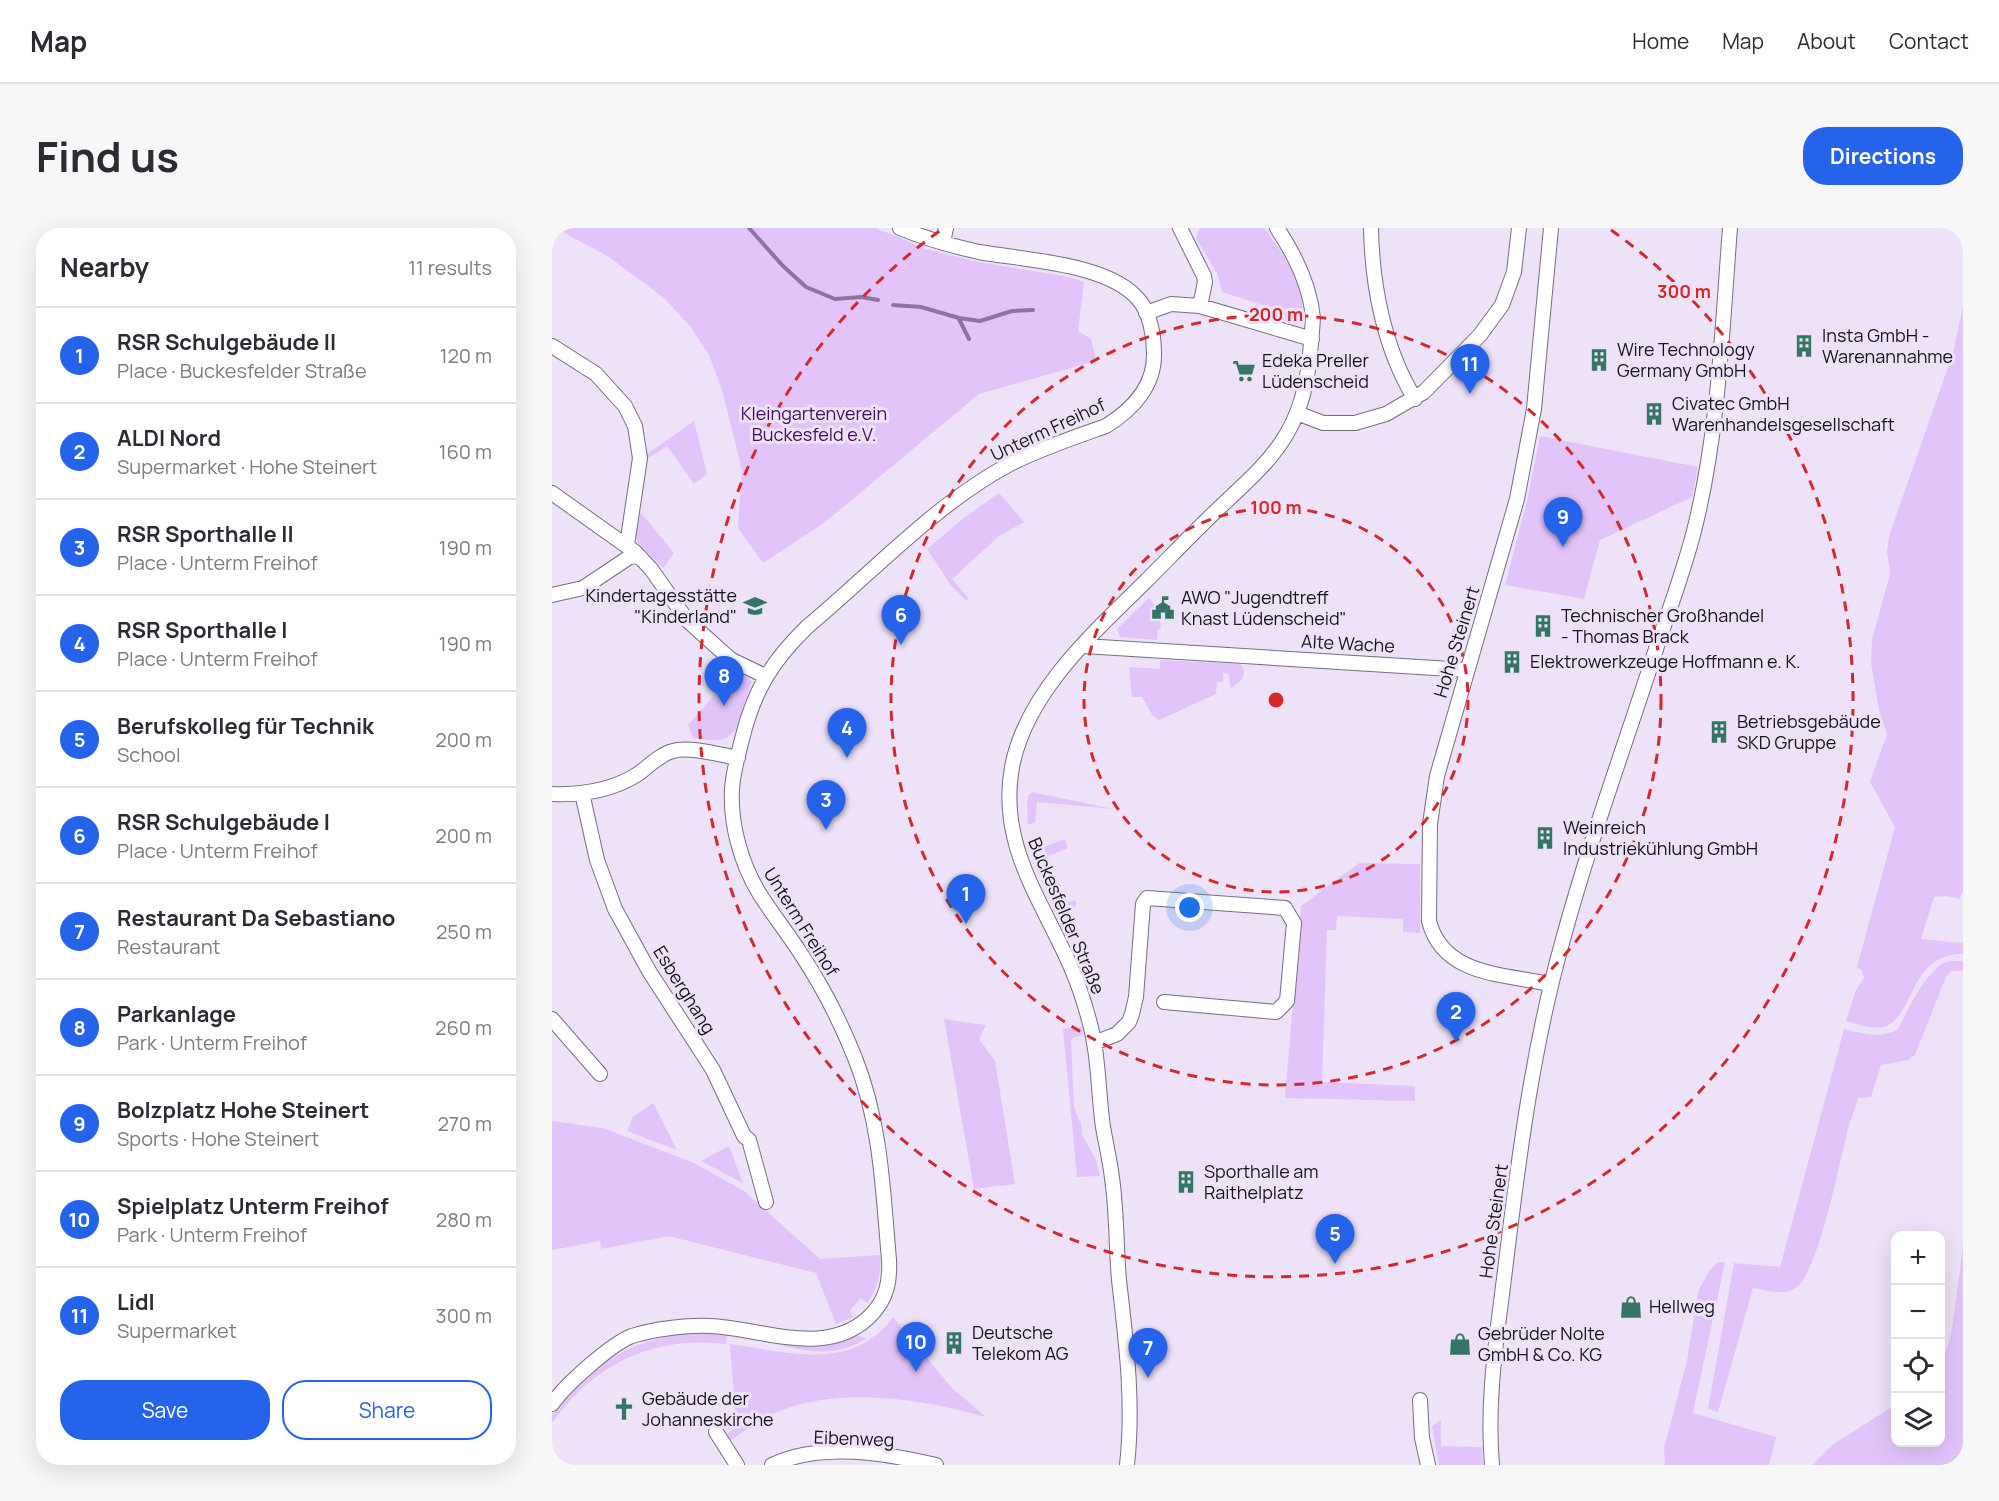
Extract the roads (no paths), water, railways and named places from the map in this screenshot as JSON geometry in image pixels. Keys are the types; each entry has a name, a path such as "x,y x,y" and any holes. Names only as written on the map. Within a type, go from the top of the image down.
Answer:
{"street":[{"path":"900,228 943,243 980,252 1056,264 1107,278 1135,296 1146,313 1171,304 1200,306 1312,339"},
{"path":"943,243 946,228"},
{"path":"1180,228 1204,276 1200,306"},
{"name":"Buckesfelder Straße","path":"1127,1465 1130,1403 1113,1179 1103,1127 1094,1043 1090,1022 1072,968 1020,861 1014,836 1010,801 1013,761 1027,722 1039,700 1084,646 1275,452 1287,434 1308,381 1314,318 1311,301 1297,262 1277,228"},
{"path":"1371,228 1377,302 1398,366 1415,399"},
{"path":"1297,413 1323,423 1354,423 1386,414 1424,392 1480,335 1502,305 1514,272 1519,228"},
{"name":"Hohe Steinert","path":"1550,984 1461,964 1443,949 1433,935 1429,921 1432,805 1442,756 1518,499 1529,444 1540,356 1551,228"},
{"name":"Hohe Steinert","path":"1492,1465 1490,1429 1492,1372 1527,1114 1550,984 1597,825 1694,531 1710,453 1715,414 1730,228"},
{"name":"Unterm Freihof","path":"552,1404 571,1382 599,1358 633,1336 689,1326 711,1326 799,1338 832,1337 860,1324 880,1305 886,1293 890,1273 885,1200 869,1100 855,1058 832,1007 803,957 759,893 747,868 738,844 733,809 732,789 738,758 749,717 765,676 786,648 807,627 949,504 1011,464 1106,426 1132,406 1145,389 1154,360 1152,337 1146,313"},
{"path":"552,346 596,374 625,405 635,426 640,458 632,551 584,588 552,594"},
{"path":"552,493 632,551 651,569 680,612 732,660 765,676"},
{"name":"Alte Wache","path":"1084,646 1467,670"},
{"path":"552,794 582,793 619,784 635,776 666,753 676,750 738,758"},
{"name":"Esberghang","path":"582,793 597,860 615,909 649,971 717,1077 744,1136 749,1140 766,1202"},
{"path":"1094,1043 1117,1035 1129,1022 1132,1014 1136,997 1143,904 1147,898 1285,908 1289,913 1294,923 1287,1001 1280,1011 1164,1002"},
{"path":"552,1019 600,1074"},
{"path":"1420,1400 1422,1438 1428,1465"},
{"path":"716,1432 736,1465"},
{"name":"Eibenweg","path":"772,1465 799,1456 830,1452 894,1457 936,1465"}],"waterway":[{"path":"749,228 783,266 806,287 835,299 861,297 878,300"},
{"path":"893,305 921,307 959,318 980,321 1012,311 1033,310"},
{"path":"959,319 969,339"}],"place":[{"name":"Insta GmbH - Warenannahme","path":"1804,346"},
{"name":"Wire Technology Germany GmbH","path":"1599,360"},
{"name":"Edeka Preller Lüdenscheid","path":"1244,371"},
{"name":"Lidl","path":"1470,394"},
{"name":"Civatec GmbH Warenhandelsgesellschaft","path":"1654,414"},
{"name":"Bolzplatz Hohe Steinert","path":"1563,547"},
{"name":"Kindertagesstätte \"Kinderland\"","path":"755,606"},
{"name":"AWO \"Jugendtreff Knast Lüdenscheid\"","path":"1163,608"},
{"name":"Technischer Großhandel - Thomas Brack","path":"1543,626"},
{"name":"RSR Schulgebäude I","path":"901,645"},
{"name":"Elektrowerkzeuge Hoffmann e. K.","path":"1512,662"},
{"name":"Parkanlage","path":"724,706"},
{"name":"Betriebsgebäude SKD Gruppe","path":"1719,732"},
{"name":"RSR Sporthalle I","path":"847,758"},
{"name":"RSR Sporthalle II","path":"826,830"},
{"name":"Weinreich Industriekühlung GmbH","path":"1545,838"},
{"name":"RSR Schulgebäude II","path":"966,924"},
{"name":"ALDI Nord","path":"1456,1042"},
{"name":"Sporthalle am Raithelplatz","path":"1186,1182"},
{"name":"Berufskolleg für Technik","path":"1335,1264"},
{"name":"Hellweg","path":"1631,1307"},
{"name":"Deutsche Telekom AG","path":"954,1343"},
{"name":"Gebrüder Nolte GmbH & Co. KG","path":"1460,1344"},
{"name":"Spielplatz Unterm Freihof","path":"916,1372"},
{"name":"Restaurant Da Sebastiano","path":"1148,1378"},
{"name":"Gebäude der Johanneskirche","path":"624,1409"}],"park label":[{"name":"Kleingartenverein Buckesfeld e.V.","path":"814,424"}]}
